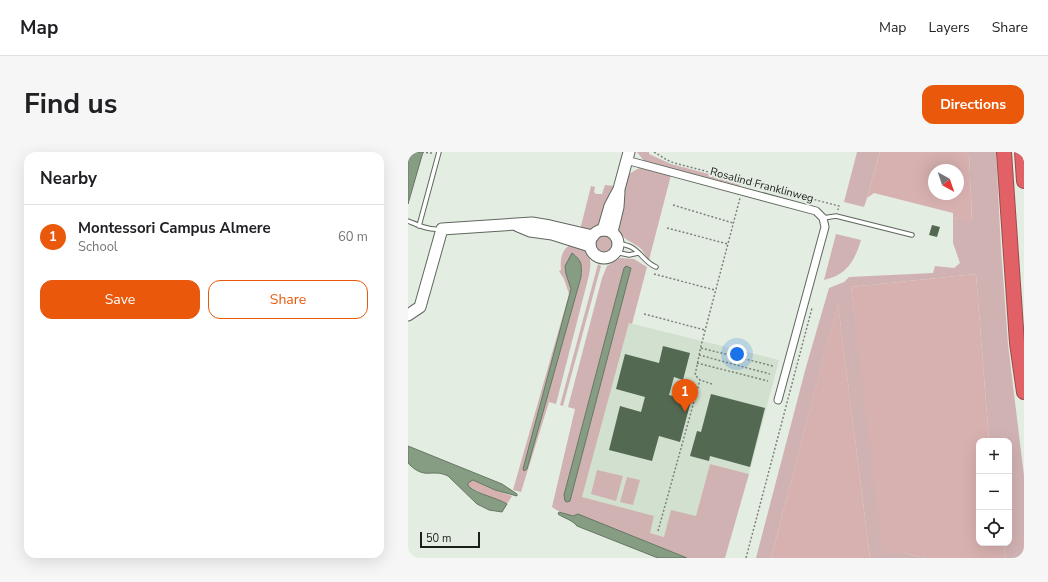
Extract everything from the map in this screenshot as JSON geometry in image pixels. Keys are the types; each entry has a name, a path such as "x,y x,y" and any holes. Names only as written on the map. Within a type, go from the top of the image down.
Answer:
{"highway":[{"path":"1004,152 1017,343 1024,392"},
{"path":"1022,152 1024,182"}],"street":[{"path":"608,231 610,206 619,189 628,156"},
{"name":"Rosalind Franklinweg","path":"628,156 741,191 816,211 823,218"},
{"path":"778,400 825,227 823,218"},
{"path":"408,315 420,307 442,229 514,224 530,231 592,241"},
{"path":"599,231 608,231 616,237 617,248 609,257 602,258 596,255 592,241 599,231"}],"lane":[{"path":"419,226 438,152"},
{"path":"823,218 836,216 912,235"},
{"path":"408,221 434,230 442,229"},
{"path":"617,248 631,247 651,265 656,267"},
{"path":"617,248 629,255 638,253"}],"path":[{"path":"414,152 426,153"},
{"name":"Rosalind Franklinweg","path":"654,152 674,163 757,184"},
{"path":"712,384 700,380 695,375 715,290 744,181"},
{"path":"673,205 733,223"},
{"path":"667,228 728,244"},
{"path":"654,274 715,290"},
{"path":"644,314 705,330"},
{"path":"701,348 773,366"},
{"path":"699,355 770,374"},
{"path":"698,363 768,381"},
{"path":"658,531 700,380"}],"shaded area":[{"path":"408,152 423,152 408,204"},
{"path":"637,152 649,152 649,154 671,164 741,183 740,186 644,161"},
{"path":"857,152 880,152 864,207 844,202"},
{"path":"880,152 969,152 972,222 953,218 953,213 874,193 867,198"},
{"path":"969,152 996,152 1008,344 1024,476 1024,558 1006,558 1004,546 1012,546 1012,438 989,438 976,274 851,287 886,553 904,553 926,558 870,558 838,304 771,558 756,558 806,367 829,288 844,282 849,277 933,273 935,266 954,268 960,263 953,243 953,218 972,221"},
{"path":"641,167 671,175 649,260 638,246 622,236 618,228 627,175"},
{"path":"605,185 615,186 599,225 592,229 580,230 591,186 595,187 594,192 596,194 602,194"},
{"path":"836,234 861,240 856,254 849,266 832,278 824,280"},
{"path":"604,235 610,238 613,244 610,250 604,253 598,250 595,244 598,238"},
{"path":"570,245 586,249 590,260 590,271 556,404 549,402 521,492 513,490 569,294 564,279 559,271 561,270 563,253","holes":["567,265 582,266 581,277 527,469 523,470 571,289 566,274"]},
{"path":"572,253 581,263 581,277 527,469 524,471 523,469 571,289 565,266"},
{"path":"620,258 634,259 647,267 632,324 629,323 582,497 654,516 650,533 664,537 671,510 696,516 710,464 749,474 725,558 687,558 578,515 565,514 552,507 575,409 568,407 602,278 607,266","holes":["626,266 631,268 571,497 564,498 624,268"]},
{"path":"598,264 601,266 563,406 560,405"},
{"path":"626,266 631,268 570,501 567,502 565,501 564,495 624,268"},
{"path":"976,274 989,438 976,438 976,546 1004,546 1006,558 926,558 904,553 886,553 882,547 851,287"},
{"path":"838,303 870,558 771,558"},
{"path":"629,323 779,360 749,474 710,464 696,517 664,537 649,533 654,517 582,497"},
{"path":"408,446 502,484 517,494 517,496 495,490 473,480 468,483 468,486 477,492 507,504 502,512 489,510 477,504 448,476 437,473 419,472 408,463"},
{"path":"597,470 623,476 616,501 591,494"},
{"path":"627,477 640,480 633,505 620,502"},
{"path":"473,480 512,496 507,504 491,498 468,486 468,483"},
{"path":"559,512 573,516 578,514 687,558 658,558 577,526 558,514"}],"building":[{"path":"932,225 940,227 937,237 929,235"},
{"path":"663,346 690,353 683,380 674,377 669,395 691,401 680,442 659,436 652,461 609,450 620,406 641,412 645,397 616,389 625,354 659,363"},
{"path":"711,394 765,408 750,467 710,456 709,461 690,456 697,431 701,432"}],"place":[{"name":"Montessori Campus Almere","path":"685,412"}]}
